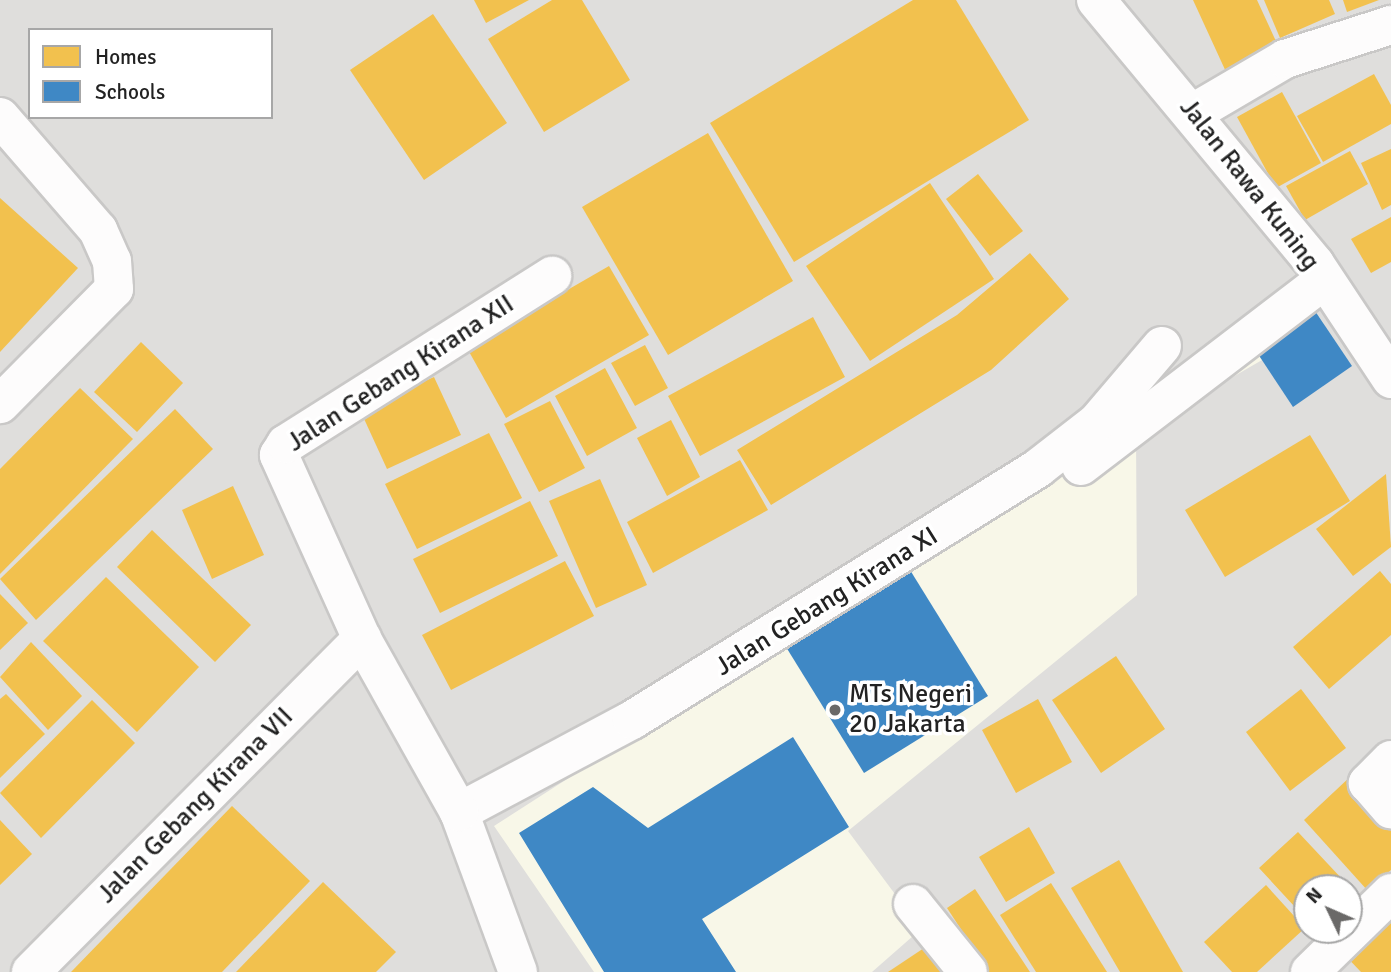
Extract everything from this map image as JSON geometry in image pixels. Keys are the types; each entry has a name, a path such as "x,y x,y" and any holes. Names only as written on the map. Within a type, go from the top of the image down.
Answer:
{"street":[{"name":"Jalan Rawa Kuning","path":"1096,0 1193,113 1324,280 1391,379"},
{"path":"1193,113 1285,59 1391,25"},
{"path":"0,117 98,230 112,261 114,289 0,404"},
{"name":"Jalan Gebang Kirana XII","path":"362,639 279,455 286,444 552,276"},
{"path":"1078,469 1324,280"},
{"name":"Jalan Gebang Kirana XI","path":"459,812 632,720 1038,468 1097,422 1162,346"},
{"path":"362,639 459,812 518,972"},
{"name":"Jalan Gebang Kirana VII","path":"31,972 362,639"},
{"path":"1391,760 1368,783 1391,809"},
{"path":"1310,972 1391,893"},
{"path":"913,904 968,972"}],"shaded area":[{"path":"0,0 1391,0 1391,972 0,972"},
{"name":"MTs Negeri 20 Jakarta","path":"1309,302 1324,324 1136,433 1137,595 848,831 921,929 872,972 594,972 494,826"}],"building: Homes":[{"path":"474,0 529,0 486,23"},
{"path":"552,0 582,0 630,80 544,132 488,39"},
{"path":"913,0 956,0 1029,120 794,262 710,123"},
{"path":"1193,0 1257,0 1280,50 1227,74"},
{"path":"1264,0 1329,0 1335,14 1280,38"},
{"path":"1343,0 1379,0 1347,12"},
{"path":"433,14 507,123 424,180 350,70"},
{"path":"1374,74 1391,105 1391,124 1323,162 1297,116"},
{"path":"1282,92 1321,163 1276,188 1237,117"},
{"path":"708,133 793,281 668,355 582,207"},
{"path":"1391,149 1391,205 1382,210 1361,163"},
{"path":"1350,151 1368,184 1305,220 1286,186"},
{"path":"978,174 1023,231 990,256 946,199"},
{"path":"930,183 994,279 870,361 806,266"},
{"path":"0,198 78,268 0,352"},
{"path":"1391,217 1391,262 1371,273 1351,239"},
{"path":"1030,253 1069,299 991,370 771,505 737,450 957,315"},
{"path":"609,266 649,335 506,418 467,348"},
{"path":"813,317 845,377 700,456 668,396"},
{"path":"141,342 183,383 137,432 94,392"},
{"path":"645,345 668,388 635,406 611,363"},
{"path":"605,368 637,428 587,456 555,396"},
{"path":"434,377 461,435 387,469 360,410"},
{"path":"80,388 133,439 0,574 0,469"},
{"path":"550,401 585,468 539,492 504,424"},
{"path":"175,409 213,449 36,620 0,579"},
{"path":"671,420 700,477 667,496 637,438"},
{"path":"489,433 522,498 417,549 385,484"},
{"path":"1310,435 1350,501 1225,577 1185,510"},
{"path":"740,460 768,510 653,573 627,522"},
{"path":"1386,474 1391,547 1353,576 1316,529"},
{"path":"600,479 647,585 596,608 549,501"},
{"path":"233,486 264,555 212,579 182,510"},
{"path":"530,501 558,556 440,613 413,559"},
{"path":"152,530 251,625 215,662 117,567"},
{"path":"565,561 594,616 451,690 422,635"},
{"path":"1380,571 1391,584 1391,635 1329,689 1293,647"},
{"path":"106,577 199,667 137,732 43,641"},
{"path":"0,594 28,623 0,650"},
{"path":"31,642 82,696 48,730 0,677"},
{"path":"1116,656 1165,729 1101,773 1052,700"},
{"path":"1301,689 1346,748 1290,791 1246,732"},
{"path":"6,694 45,734 0,778 0,699"},
{"path":"1038,699 1072,762 1016,793 982,730"},
{"path":"92,700 135,743 41,838 0,793"},
{"path":"1351,776 1391,820 1391,870 1368,891 1363,885 1363,874 1353,874 1304,820"},
{"path":"232,806 310,881 222,972 71,972"},
{"path":"0,820 32,854 0,885"},
{"path":"1029,827 1055,873 1006,902 979,857"},
{"path":"1298,832 1337,874 1293,874 1293,905 1259,868"},
{"path":"1119,860 1183,972 1120,972 1071,888"},
{"path":"323,882 396,952 376,972 236,972"},
{"path":"1051,883 1107,972 1036,972 1000,915"},
{"path":"1266,885 1293,915 1293,939 1257,972 1232,972 1204,942"},
{"path":"975,889 1030,972 989,972 947,908"},
{"path":"1391,911 1391,972 1361,972 1339,949 1346,944 1363,944 1363,931"},
{"path":"927,946 945,972 888,972"}],"building: Schools":[{"path":"1309,302 1352,366 1293,407 1250,342"},
{"path":"910,570 988,696 864,773 786,647"},
{"path":"793,737 849,827 702,919 736,972 604,972 519,833 593,787 648,828"}],"place":[{"name":"MTs Negeri 20 Jakarta","path":"835,710"}]}
